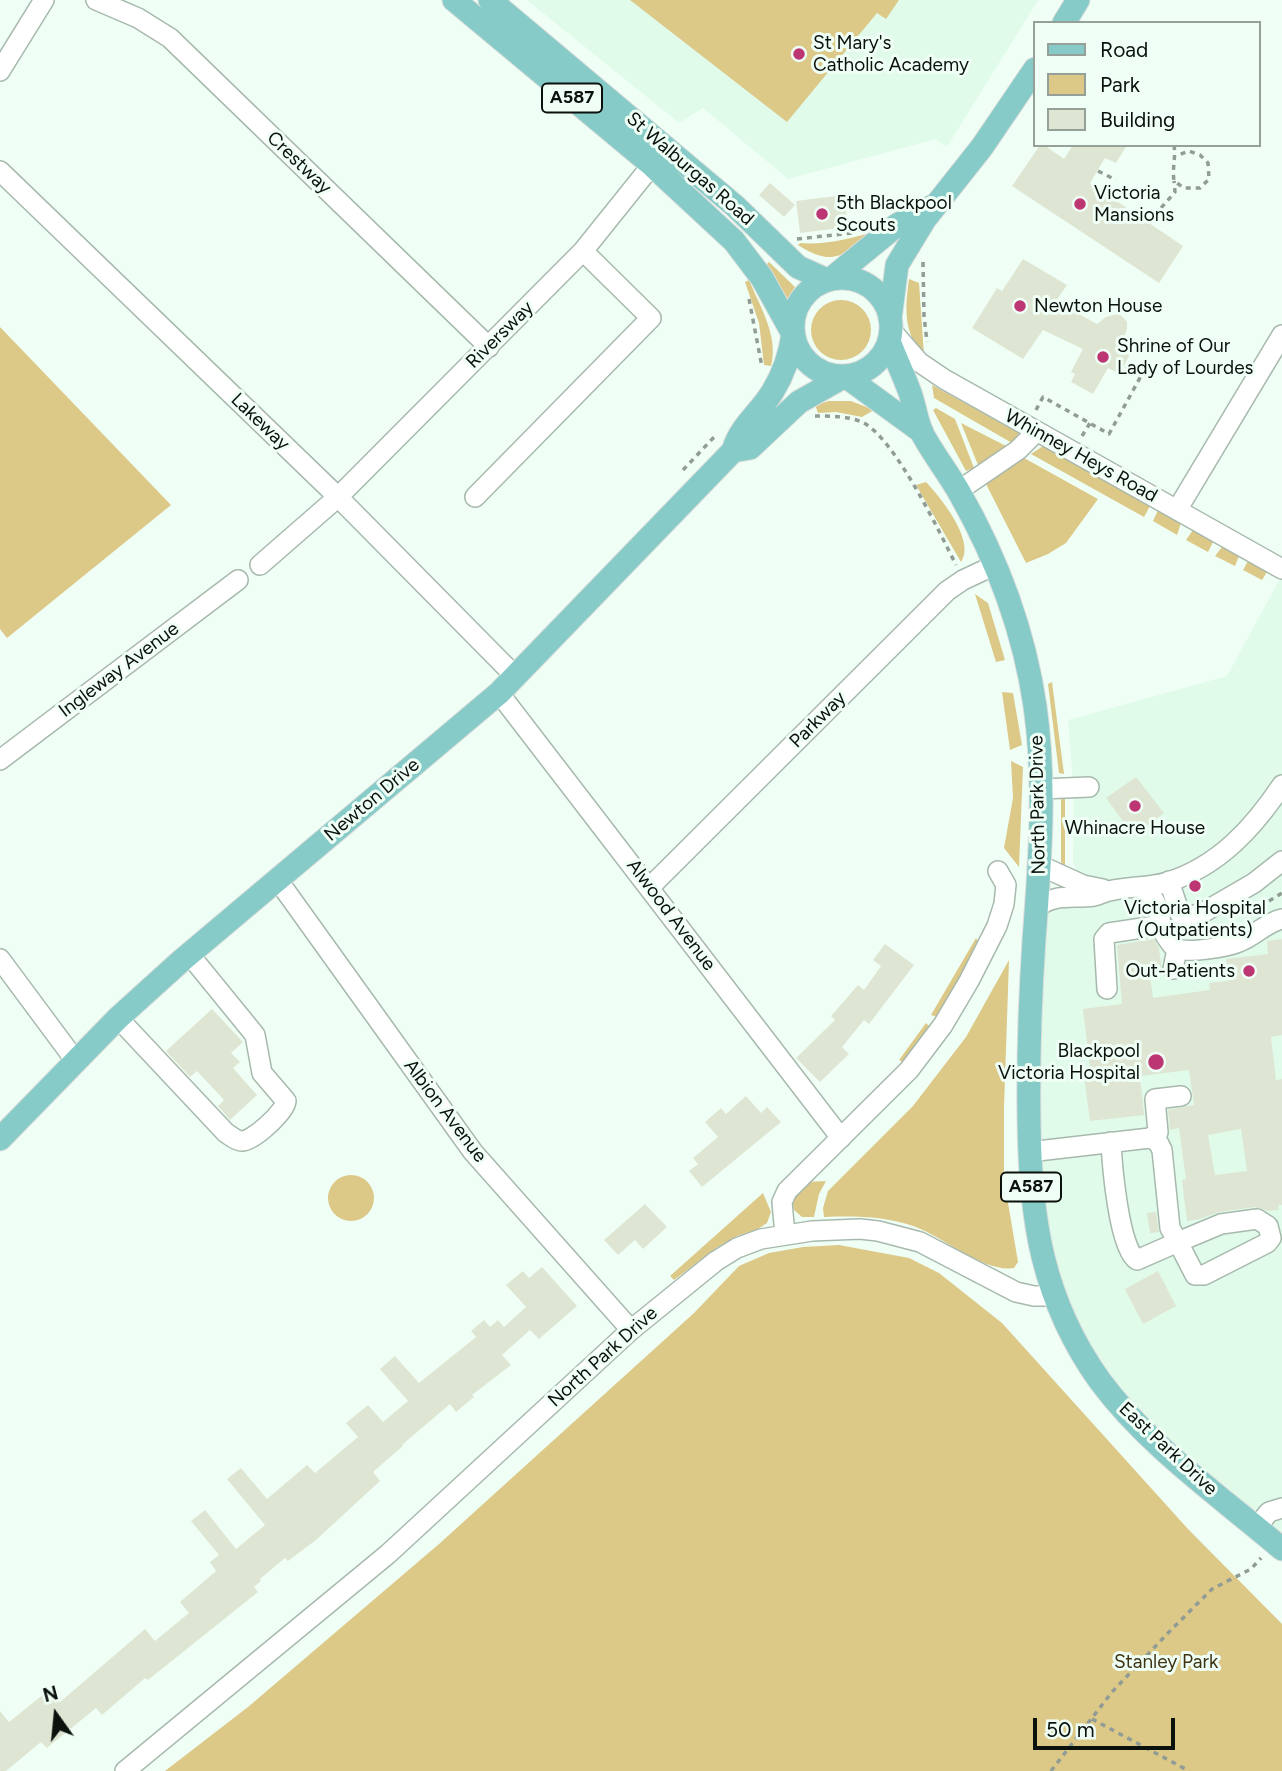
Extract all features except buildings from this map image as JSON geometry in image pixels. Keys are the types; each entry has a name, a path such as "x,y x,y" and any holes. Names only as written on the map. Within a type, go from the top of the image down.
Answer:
{"main road":[{"name":"St Walburgas Road","path":"454,0 652,165 734,241 754,266 793,334"},
{"name":"St Walburgas Road","path":"490,0 735,206 798,267 829,279"},
{"path":"1066,21 1078,0"},
{"path":"936,204 897,225 829,279 816,285 800,301 793,322 793,334 800,353 808,363 828,374 845,376 860,372 875,362 890,330 897,265 936,204 982,147 1034,70"},
{"path":"829,279 853,279 869,286 883,300 890,330"},
{"name":"North Park Drive","path":"890,330 922,432 958,491 995,565 1017,626 1035,704 1041,789 1037,908"},
{"name":"Newton Drive","path":"0,1139 118,1017 507,685 733,451 737,436 778,381 789,359 793,334"},
{"name":"Newton Drive","path":"733,451 750,448 799,402 845,376"},
{"name":"North Park Drive","path":"845,376 922,432"},
{"name":"East Park Drive","path":"1037,908 1028,1047 1029,1152 1034,1219 1054,1296 1084,1357 1124,1410 1152,1438 1256,1528 1275,1550"}],"street":[{"path":"0,71 44,0"},
{"name":"Crestway","path":"96,0 138,18 170,38 489,347"},
{"name":"Riversway","path":"338,497 583,251 652,165"},
{"name":"Lakeway","path":"0,171 338,497 507,685"},
{"path":"475,497 651,318 583,251"},
{"name":"Whinney Heys Road","path":"890,330 919,362 1031,429 1282,569"},
{"path":"1177,510 1282,335"},
{"path":"958,491 1017,450 1031,429"},
{"path":"260,565 338,497"},
{"name":"Parkway","path":"650,887 947,591 995,565"},
{"name":"Ingleway Avenue","path":"0,760 238,580"},
{"name":"Alwood Avenue","path":"507,685 650,887 841,1138"},
{"path":"1037,908 1051,899 1094,896 1169,881 1211,860 1238,841 1255,824 1282,785"},
{"path":"1041,789 1089,787"},
{"path":"1169,881 1180,914 1196,916 1254,883 1282,861"},
{"path":"1039,865 1083,885 1111,891"},
{"path":"998,871 1006,885 1004,904 997,926 943,1024 909,1070 787,1191 782,1202 785,1235 840,1229 878,1231 920,1242 1016,1292 1054,1296"},
{"name":"Albion Avenue","path":"277,879 473,1152 631,1330"},
{"path":"1142,888 1153,896 1158,904 1162,925 1172,946 1177,949 1192,950 1238,943 1264,926 1282,919"},
{"path":"1107,989 1104,939 1109,933 1162,925"},
{"path":"1172,969 1177,949"},
{"path":"118,1017 226,1133 234,1138 242,1141 251,1139 279,1115 285,1108 286,1101 262,1073 255,1035 189,954"},
{"path":"0,959 75,1060"},
{"path":"1029,1152 1150,1138 1158,1132 1154,1099 1181,1096"},
{"path":"1111,1142 1119,1216 1133,1259 1142,1259 1178,1242 1221,1224 1257,1219 1268,1226 1276,1237 1198,1276 1191,1271 1178,1242 1170,1228 1162,1150 1158,1142 1150,1138"},
{"name":"North Park Drive","path":"125,1771 388,1554 631,1330 716,1261 737,1248 761,1239 785,1235"},
{"path":"1256,1528 1269,1512 1282,1508"}],"path":[{"path":"1148,223 1175,192 1172,166 1176,156 1174,147"},
{"path":"1174,181 1184,188 1200,188 1209,179 1208,163 1200,155 1189,151 1176,156"},
{"path":"1098,171 1116,180"},
{"path":"787,231 798,240 855,233"},
{"path":"924,256 923,294 928,349"},
{"path":"748,298 758,337 762,375"},
{"path":"1031,429 1043,397 1109,434 1141,376 1124,365"},
{"path":"804,419 816,416 844,418 863,423 880,436 932,516 963,580"},
{"path":"694,493 678,475 724,425"},
{"path":"1051,1771 1112,1692 1212,1589 1251,1569 1275,1550"},
{"path":"1091,1719 1189,1771"}],"shaded area":[{"name":"St Mary's Catholic Academy","path":"527,0 1038,0 947,147 936,139 788,179 703,108 679,123"},
{"name":"Blackpool Victoria Hospital","path":"1282,575 1282,1533 1275,1543 1102,1383 1034,1219 1044,902 1083,885 1073,863 1074,795 1068,720 1227,676"}],"green space":[{"path":"630,0 899,0 886,19 877,13 787,122"},
{"path":"873,232 838,256 821,256 798,245 837,241"},
{"path":"769,262 795,287 786,302 765,266"},
{"path":"909,279 919,283 924,355 912,338 907,320"},
{"path":"749,280 770,333 773,355 771,366 764,365 759,323 745,282"},
{"path":"841,300 862,309 871,330 862,351 841,360 820,351 811,330 820,309"},
{"path":"0,327 171,505 7,638 0,629"},
{"path":"932,385 1019,433 1012,443 934,398"},
{"path":"829,401 851,401 874,410 862,417 836,412 818,413 815,405"},
{"path":"936,408 955,419 974,468 966,471 933,410"},
{"path":"961,423 1008,447 978,465"},
{"path":"1043,446 1150,506 1144,517 1031,454"},
{"path":"1024,458 1098,499 1066,543 1026,563 986,484"},
{"path":"926,482 955,520 964,543 961,562 916,485"},
{"path":"1158,510 1181,523 1177,535 1153,521"},
{"path":"1193,530 1213,542 1208,552 1186,540"},
{"path":"1222,547 1239,556 1235,566 1215,556"},
{"path":"1248,561 1267,572 1262,580 1243,570"},
{"path":"975,594 988,603 1005,660 996,662"},
{"path":"1052,682 1064,774 1059,773 1048,684"},
{"path":"1002,692 1013,693 1022,745 1010,750"},
{"path":"1011,761 1023,767 1019,867 1004,848 1013,798"},
{"path":"1065,798 1065,868 1061,862 1061,799"},
{"path":"976,938 979,943 937,1017 931,1015"},
{"path":"1009,960 1004,1179 1018,1262 1014,1268 1003,1268 978,1260 927,1232 904,1223 870,1218 824,1217 823,1208 828,1191 913,1106 966,1037"},
{"path":"926,1023 930,1027 903,1062 899,1060"},
{"path":"351,1175 367,1182 374,1198 367,1214 351,1221 335,1214 328,1198 335,1182"},
{"path":"826,1181 819,1194 814,1217 802,1217 794,1210 792,1199 806,1182"},
{"path":"763,1193 771,1212 767,1223 716,1248 674,1280 670,1276"},
{"name":"Stanley Park","path":"839,1245 909,1258 939,1273 1002,1323 1188,1529 1282,1624 1282,1771 165,1771 248,1707 439,1544 694,1313 739,1266 769,1253 803,1247"}],"place":[{"name":"St Mary's Catholic Academy","path":"799,54"},
{"name":"Victoria Mansions","path":"1080,204"},
{"name":"5th Blackpool Scouts","path":"822,214"},
{"name":"Newton House","path":"1020,306"},
{"name":"Shrine of Our Lady of Lourdes","path":"1103,357"},
{"name":"Whinacre House","path":"1135,806"},
{"name":"Victoria Hospital (Outpatients)","path":"1195,886"},
{"name":"Out-Patients","path":"1249,971"},
{"name":"Blackpool Victoria Hospital","path":"1156,1062"}]}
